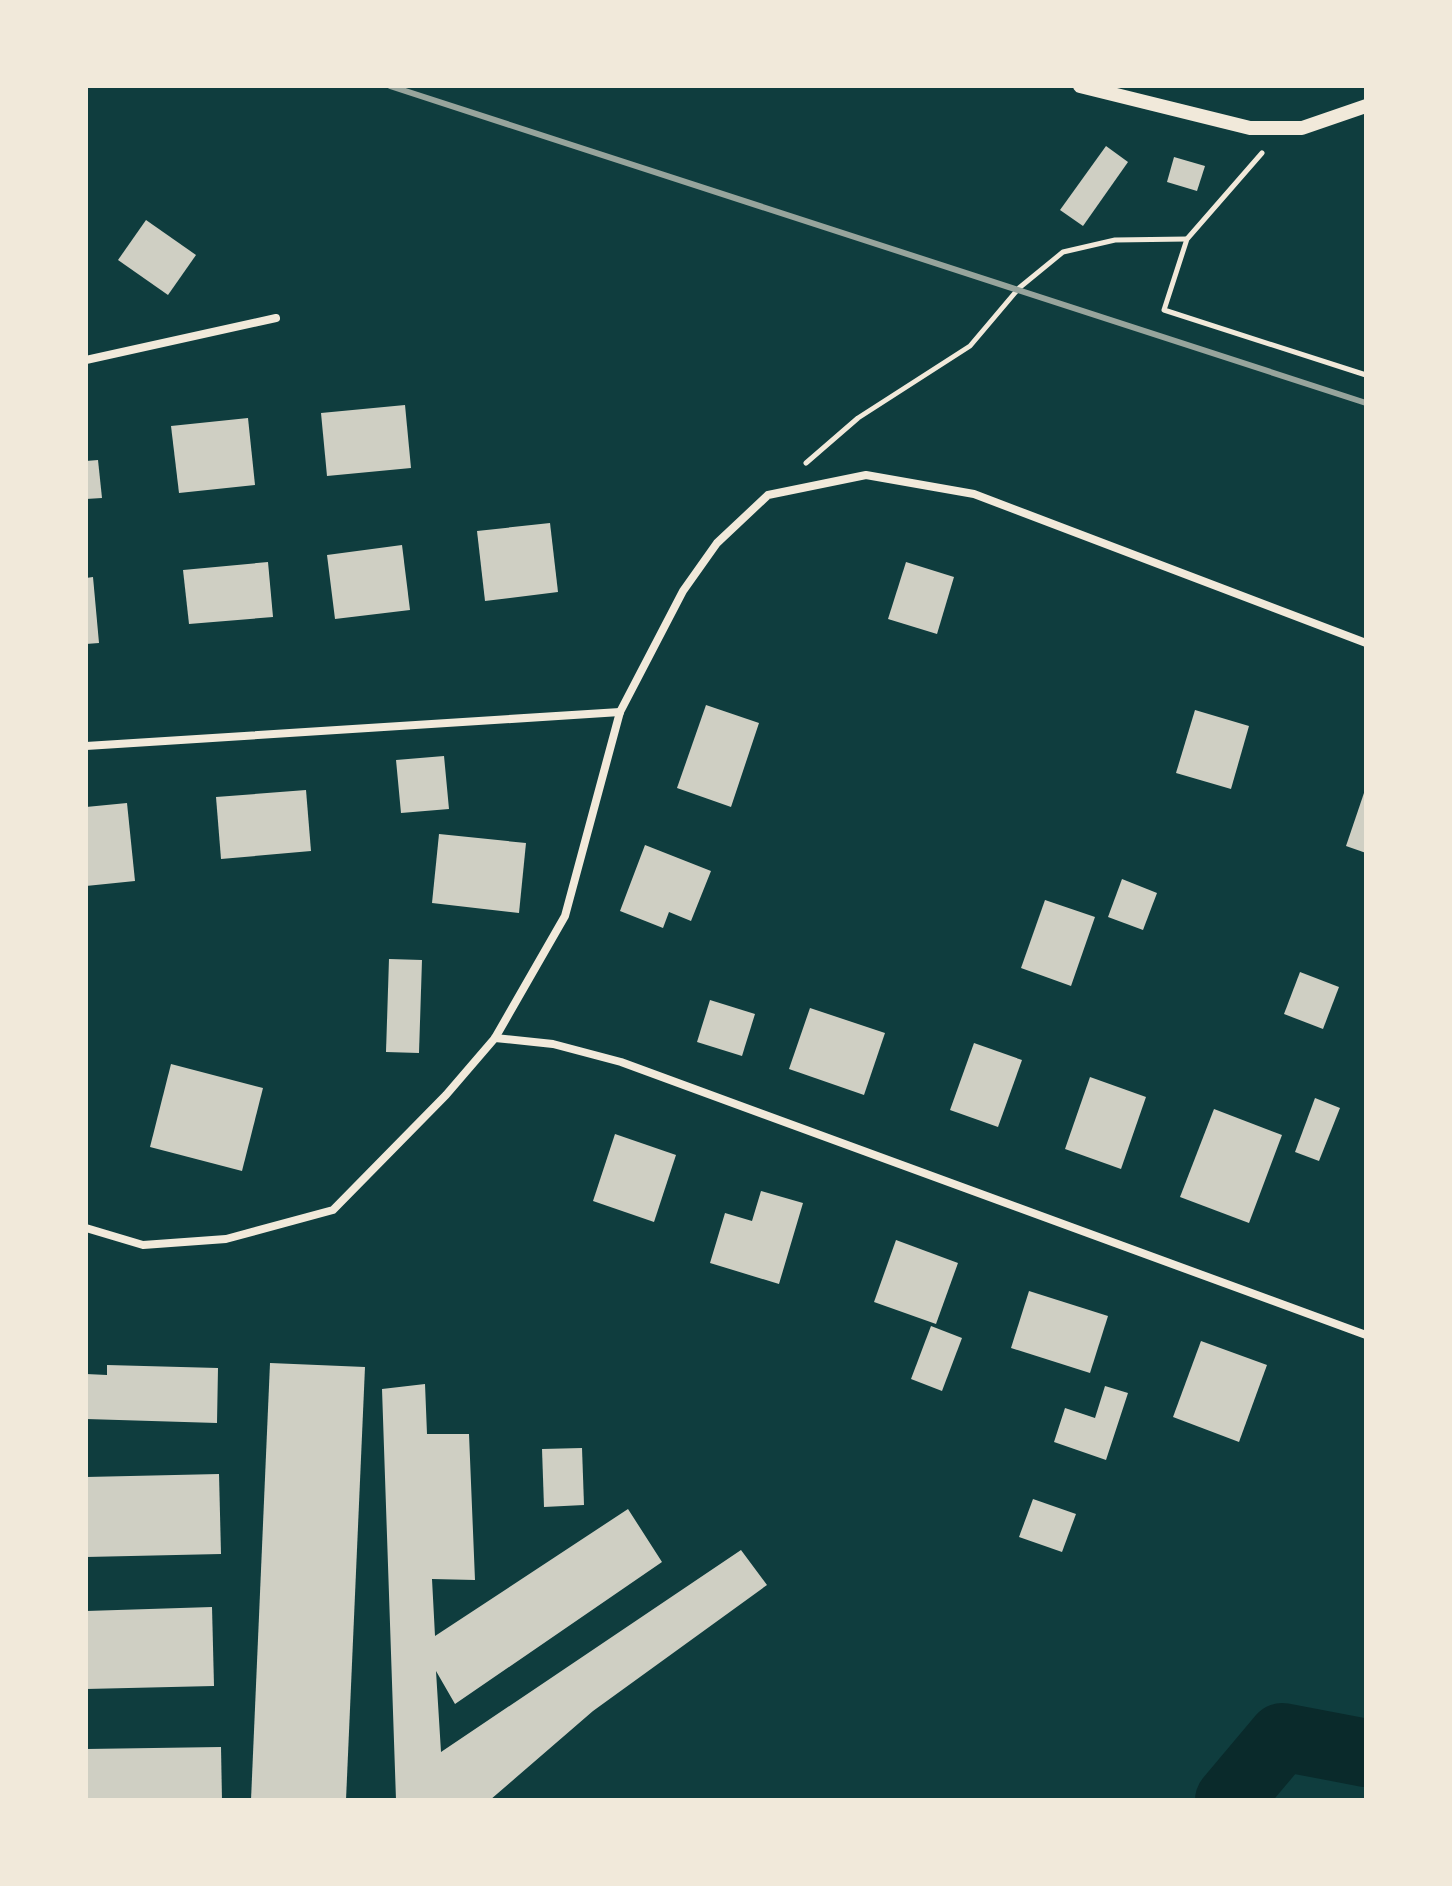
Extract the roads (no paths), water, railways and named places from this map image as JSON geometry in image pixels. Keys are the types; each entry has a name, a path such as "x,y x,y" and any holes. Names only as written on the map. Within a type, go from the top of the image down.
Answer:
{"street":[{"path":"1080,86 1250,128 1302,128 1366,106"},
{"path":"86,360 276,318"},
{"path":"86,1228 143,1245 226,1239 333,1210 446,1095 495,1038 565,916 620,712 683,591 717,543 768,495 866,475 974,494 1366,643"},
{"path":"86,746 620,712"},
{"path":"495,1038 553,1044 621,1062 1366,1335"}],"waterway":[{"path":"1229,1800 1282,1737 1366,1753"}],"railway":[{"path":"390,86 1366,403"}]}
